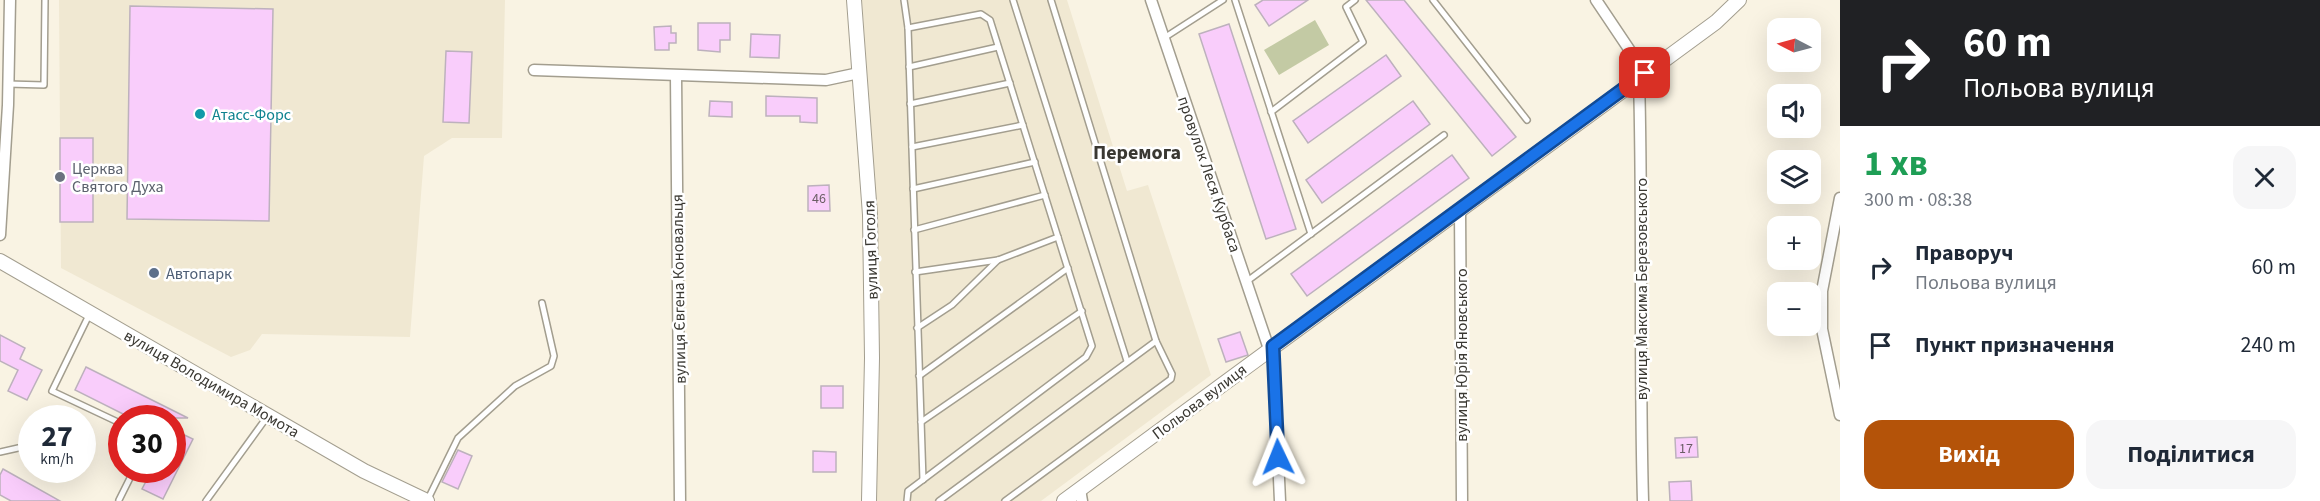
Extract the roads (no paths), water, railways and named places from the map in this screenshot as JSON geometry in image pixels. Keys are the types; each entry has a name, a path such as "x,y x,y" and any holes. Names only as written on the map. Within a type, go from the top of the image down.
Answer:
{"street":[{"path":"0,235 8,84 9,0"},
{"name":"вулиця Гоголя","path":"854,0 870,215 872,358 869,501"},
{"name":"провулок Леся Курбаса","path":"1151,0 1246,282 1271,347 1280,501"},
{"path":"1596,0 1642,75"},
{"name":"Польова вулиця","path":"1064,501 1081,495 1271,347 1716,21 1739,0"},
{"path":"534,70 826,80 859,73"},
{"name":"вулиця Максима Березовського","path":"1642,75 1639,361 1643,501"},
{"name":"вулиця Євгена Коновальця","path":"676,76 680,501"},
{"path":"1840,198 1822,291 1822,329 1840,415"},
{"name":"вулиця Юрія Яновського","path":"1460,209 1462,501"},
{"name":"вулиця Володимира Момота","path":"0,261 364,471 427,501"}],"lane":[{"path":"8,84 44,85 45,0"},
{"path":"904,0 908,28 923,480"},
{"path":"1013,0 1127,361"},
{"path":"1005,501 1171,379 1172,374 1156,341 1051,0"},
{"path":"1164,38 1223,0"},
{"path":"1235,0 1311,234"},
{"path":"1271,112 1363,42 1346,7 1355,0"},
{"path":"1433,0 1527,120"},
{"path":"907,501 908,491 1090,353 1092,346 990,20 981,14 908,28"},
{"path":"909,67 998,46"},
{"path":"910,104 1010,83"},
{"path":"912,147 1023,125"},
{"path":"1246,282 1444,135"},
{"path":"913,189 1035,162"},
{"path":"914,230 1045,195"},
{"path":"915,272 998,260 1058,237"},
{"path":"917,328 952,305 998,260"},
{"path":"919,376 1068,268"},
{"path":"427,501 458,438 515,386 551,366 554,356 542,303"},
{"path":"921,422 1082,311"},
{"path":"90,313 52,391 108,417"},
{"path":"939,501 1156,341"},
{"path":"206,501 268,415"},
{"path":"0,452 18,448"},
{"path":"119,500 128,483"}],"place":[{"name":"Атасс-Форс","path":"200,114"},
{"name":"Церква Святого Духа","path":"60,177"},
{"name":"Автопарк","path":"154,273"}],"district":[{"name":"Перемога","path":"1137,152"}]}
